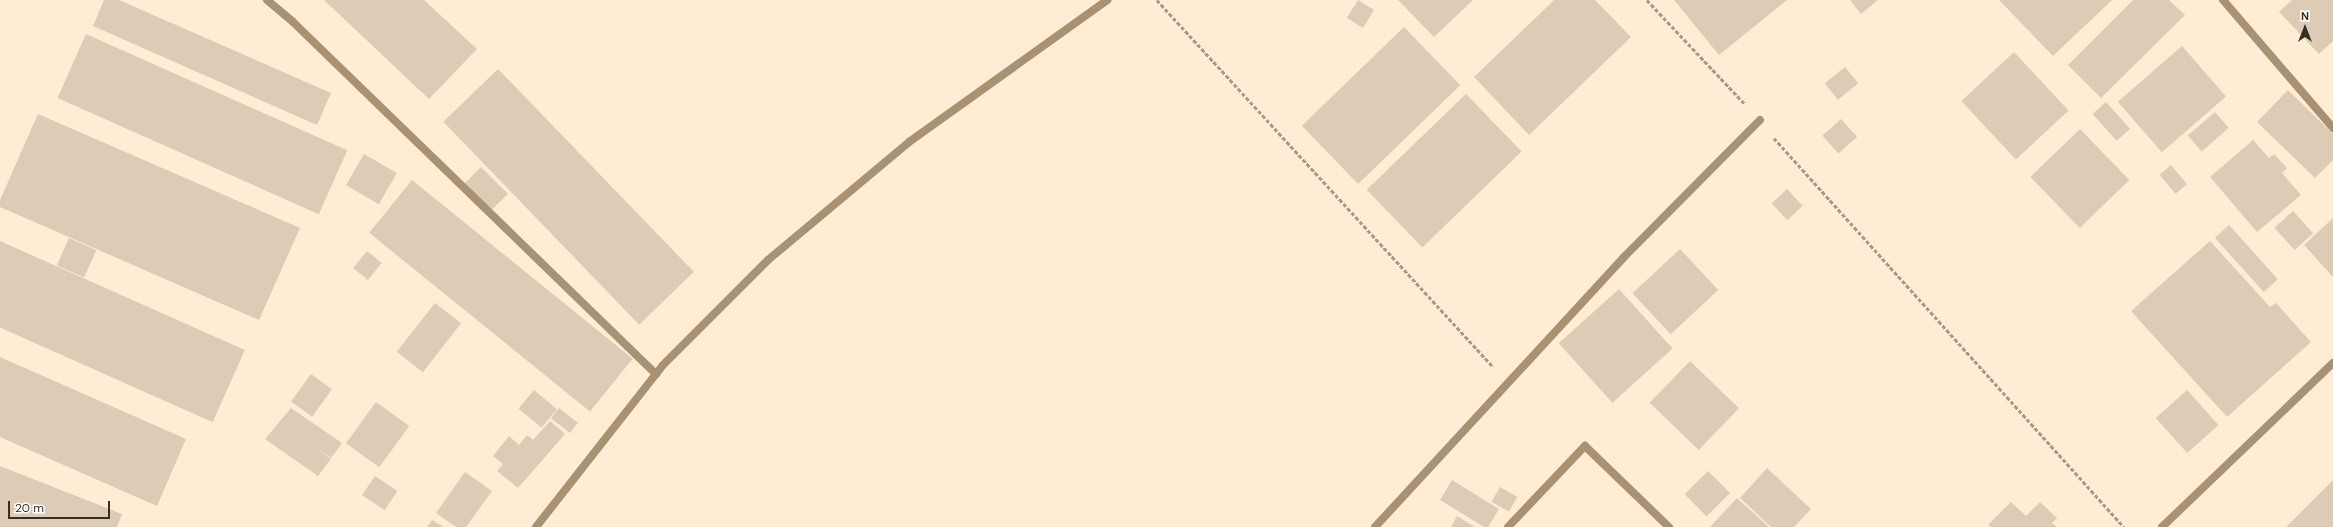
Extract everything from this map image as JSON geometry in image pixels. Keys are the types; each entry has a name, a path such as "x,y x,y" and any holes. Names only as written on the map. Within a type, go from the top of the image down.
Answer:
{"street":[{"path":"267,0 293,22 656,374"},
{"path":"536,527 656,374 768,260 908,142 1107,0"},
{"path":"2223,0 2333,128"},
{"path":"1375,527 1624,258 1760,120"},
{"path":"2162,527 2333,363"},
{"path":"1508,527 1585,446 1669,527"}],"path":[{"path":"1158,0 1509,384"},
{"path":"1647,0 1760,120 1788,157 2124,527"}],"building":[{"path":"104,0 119,0 331,93 317,125 93,26"},
{"path":"324,0 424,0 477,49 429,99"},
{"path":"1358,0 1374,10 1363,28 1347,18"},
{"path":"1398,0 1473,0 1434,37"},
{"path":"1554,0 1595,0 1631,37 1529,135 1474,77"},
{"path":"1674,0 1787,0 1719,55"},
{"path":"1850,0 1878,0 1861,14"},
{"path":"1999,0 2112,0 2053,56"},
{"path":"2133,0 2169,0 2185,15 2101,98 2068,65"},
{"path":"2292,0 2333,0 2333,41 2319,54 2279,12"},
{"path":"1404,27 1460,85 1358,184 1302,126"},
{"path":"86,34 347,150 319,214 58,98"},
{"path":"2182,46 2226,97 2162,152 2118,102"},
{"path":"2014,52 2069,111 2016,160 1961,101"},
{"path":"1845,67 1858,83 1838,100 1825,83"},
{"path":"498,69 694,272 639,325 443,122"},
{"path":"2288,90 2333,134 2333,160 2315,178 2257,122"},
{"path":"1466,94 1522,152 1422,247 1367,190"},
{"path":"2106,102 2130,129 2117,141 2093,114"},
{"path":"2215,112 2229,128 2202,151 2188,136"},
{"path":"38,114 300,228 259,320 0,207 0,200"},
{"path":"1841,119 1857,137 1838,154 1822,136"},
{"path":"2080,129 2129,180 2080,228 2030,177"},
{"path":"2253,140 2269,158 2274,154 2287,168 2282,173 2301,195 2257,232 2210,177"},
{"path":"364,154 397,173 379,204 346,185"},
{"path":"2171,165 2187,184 2176,194 2160,175"},
{"path":"481,167 508,194 490,212 463,185"},
{"path":"412,180 633,359 590,412 369,233"},
{"path":"1787,189 1803,206 1787,220 1772,203"},
{"path":"2293,211 2313,233 2294,250 2274,228"},
{"path":"2333,218 2333,277 2304,245"},
{"path":"2229,225 2278,279 2264,292 2215,238"},
{"path":"69,238 96,250 84,278 57,265"},
{"path":"0,241 245,350 213,422 0,327"},
{"path":"2210,241 2270,307 2276,303 2311,342 2227,417 2131,311"},
{"path":"1680,249 1718,290 1671,334 1632,293"},
{"path":"367,251 382,263 368,280 353,268"},
{"path":"1619,289 1673,348 1612,403 1559,343"},
{"path":"435,303 461,323 423,372 397,352"},
{"path":"0,357 186,439 157,506 0,437"},
{"path":"1690,361 1739,408 1699,450 1650,403"},
{"path":"311,374 332,389 312,417 291,402"},
{"path":"534,390 557,409 542,428 519,408"},
{"path":"2187,390 2218,425 2187,453 2156,418"},
{"path":"376,402 409,426 379,467 346,443"},
{"path":"291,408 342,443 331,458 312,445 331,459 318,476 265,439"},
{"path":"559,408 578,423 570,433 551,418"},
{"path":"550,421 565,434 518,488 497,471 503,464 493,456 509,436 519,445 527,435 533,440"},
{"path":"0,466 122,514 117,527 0,527"},
{"path":"1767,468 1811,509 1794,527 1771,527 1740,498"},
{"path":"1708,471 1730,493 1707,516 1685,494"},
{"path":"465,472 492,491 466,527 456,527 436,513"},
{"path":"375,476 397,491 385,510 362,495"},
{"path":"1452,480 1499,509 1488,527 1484,527 1440,500"},
{"path":"2333,480 2333,527 2286,527"},
{"path":"1500,487 1517,497 1509,512 1492,502"},
{"path":"1737,498 1769,527 1710,527"},
{"path":"2011,502 2026,516 2040,502 2057,518 2052,523 2057,527 1991,527 1988,525"},
{"path":"1457,516 1475,527 1451,527"},
{"path":"432,520 444,527 427,527"}]}
